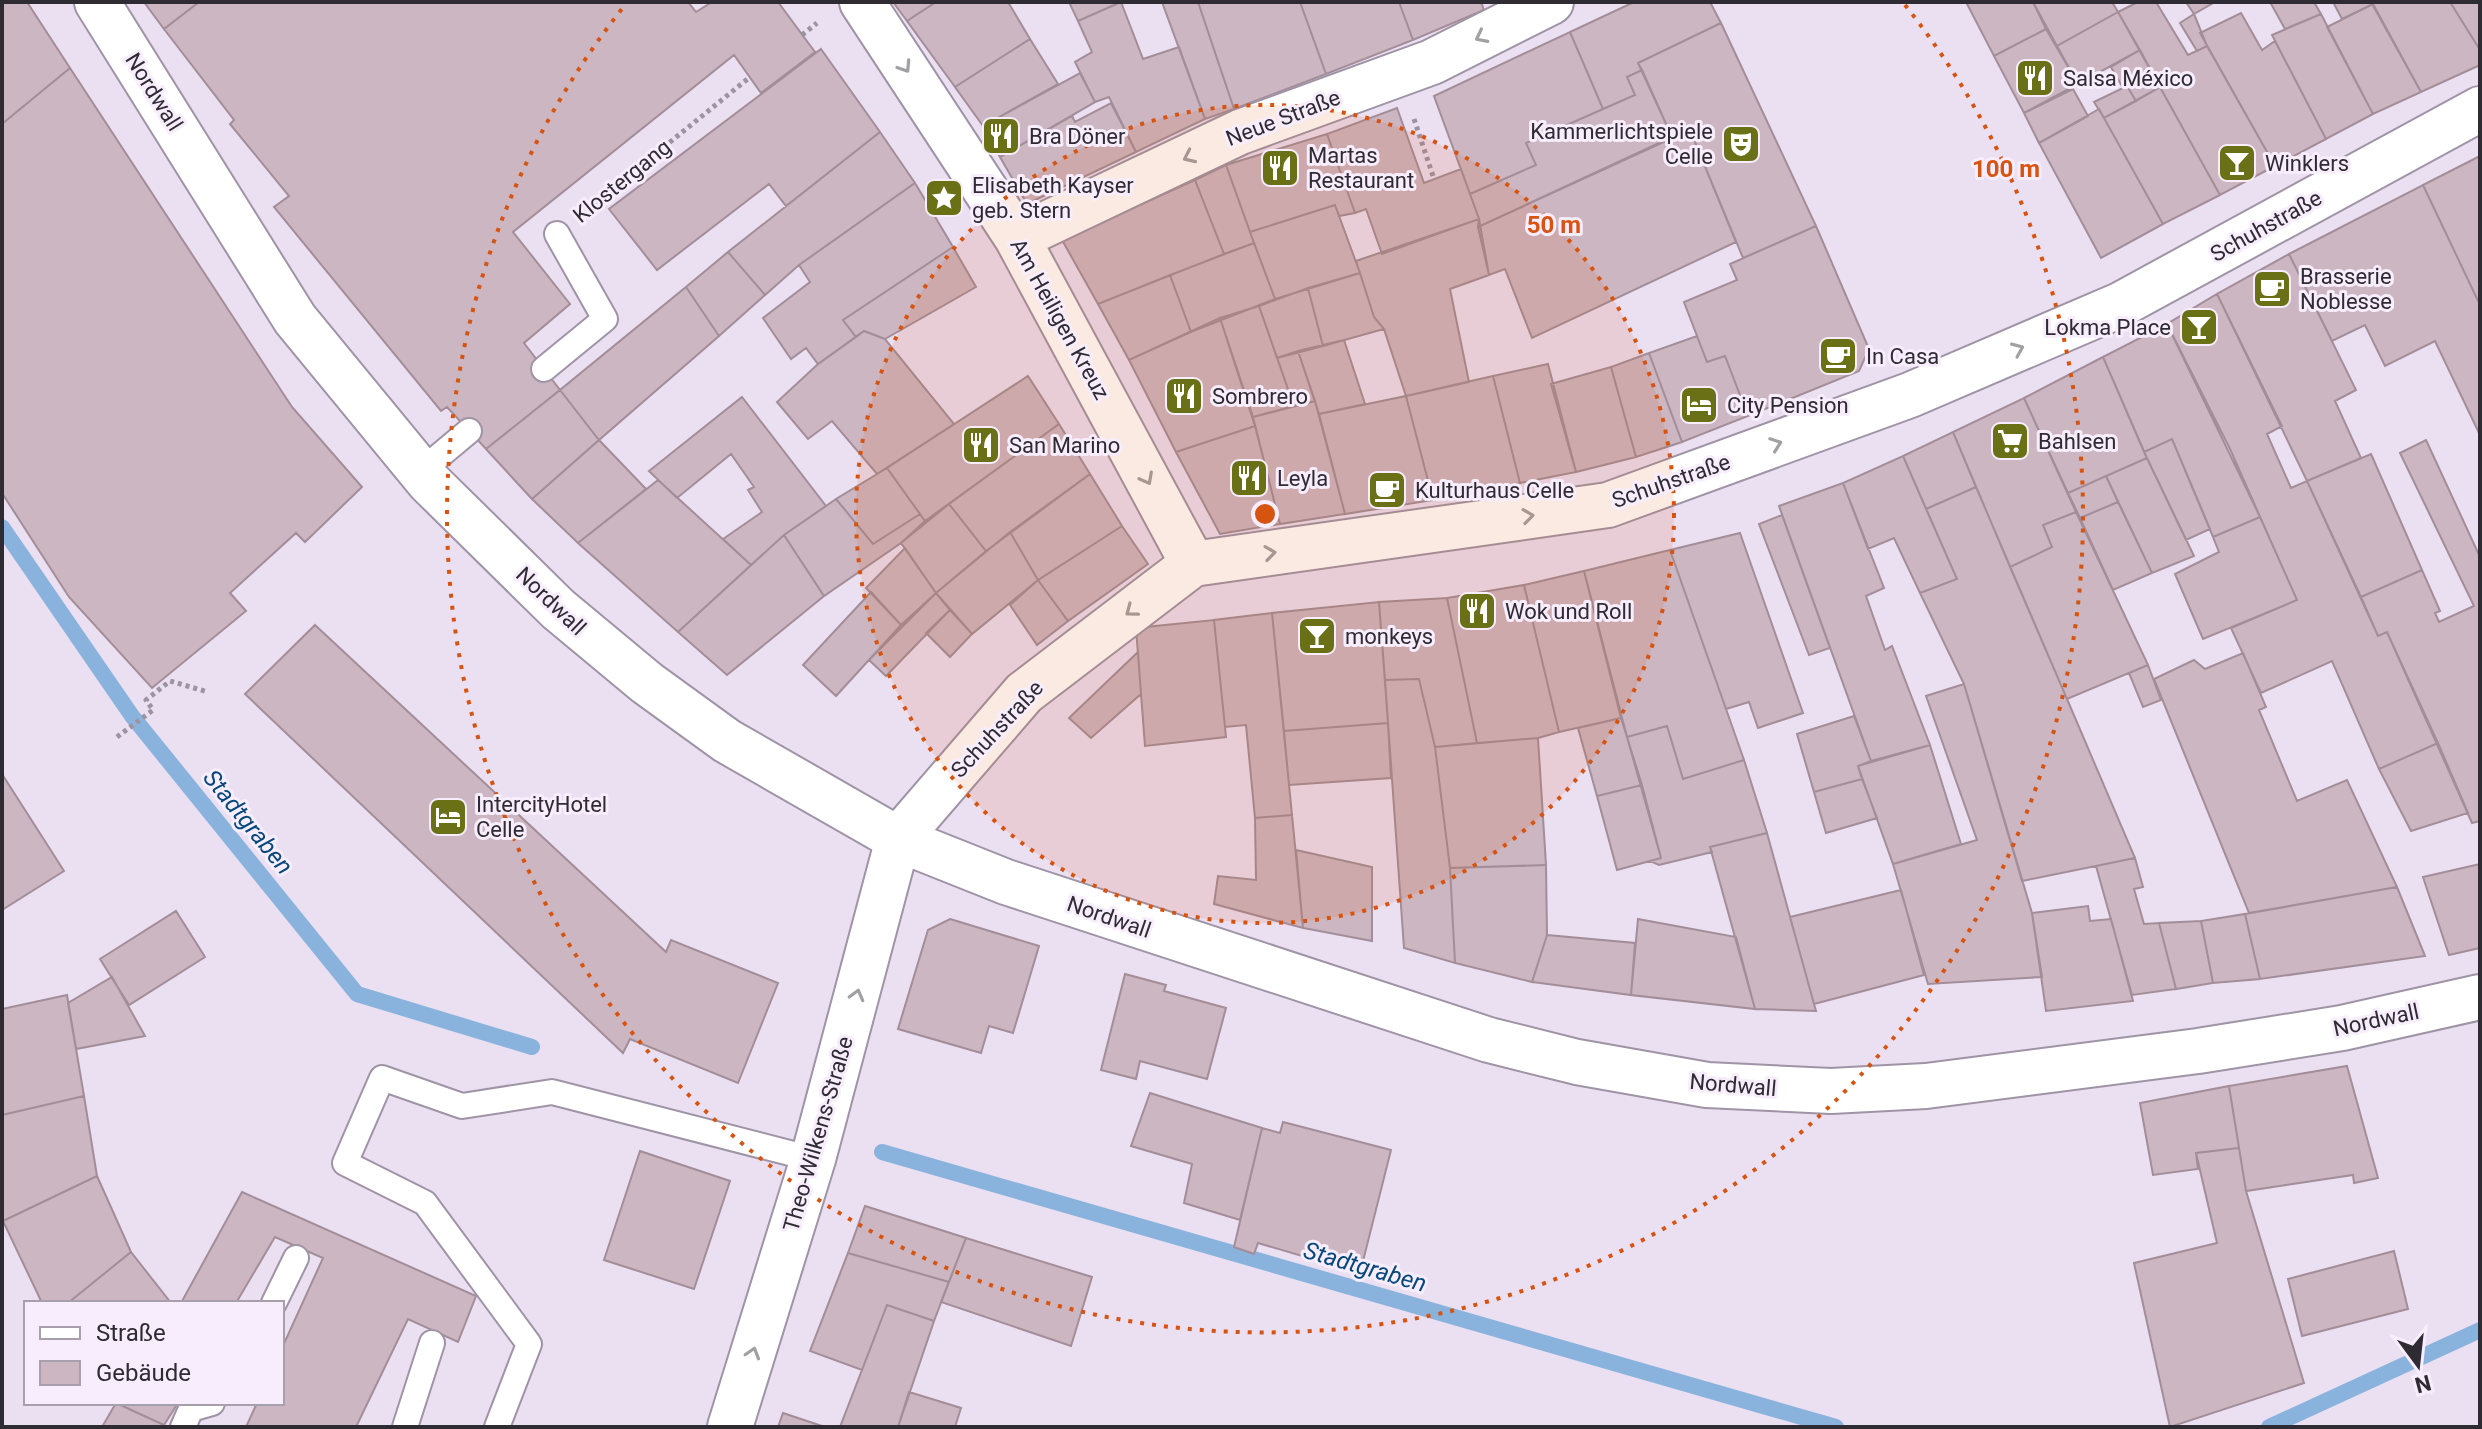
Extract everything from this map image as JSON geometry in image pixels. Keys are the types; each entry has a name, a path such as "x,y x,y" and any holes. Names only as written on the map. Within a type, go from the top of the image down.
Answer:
{"street":[{"name":"Nordwall","path":"97,2 295,319 420,472 558,609 647,683 727,741 898,839 1020,887 1489,1040 1577,1062 1707,1085 1831,1091 1926,1086 2198,1051 2342,1028 2480,997"},
{"name":"Am Heiligen Kreuz","path":"862,2 1017,238 1193,564"},
{"name":"Neue Straße","path":"1017,238 1240,132 1400,74 1551,2"},
{"name":"Schuhstraße","path":"898,839 1024,693 1193,564 1608,505 1910,395 2120,305 2480,109"},
{"name":"Theo-Wilkens-Straße","path":"730,1427 813,1159 898,839"}],"lane":[{"name":"Klostergang","path":"544,369 605,319 557,234"},
{"path":"420,472 469,431"},
{"path":"497,1427 529,1344 425,1203 345,1163 382,1078 462,1106 552,1092 813,1159"},
{"path":"275,1301 296,1258"},
{"path":"405,1427 432,1343"},
{"path":"183,1427 191,1409 205,1405"}],"path":[{"path":"1400,74 1434,179"},
{"name":"Klostergang","path":"557,234 750,77"},
{"path":"117,737 153,710 146,700 170,681 208,692"}],"building":[{"path":"2,2 27,2 70,68 2,124"},
{"path":"144,2 199,2 164,29"},
{"path":"199,2 688,2 696,12 712,2 778,2 815,52 761,93 734,55 513,232 570,304 524,343 560,390 486,449 447,407 441,411 274,207 289,196 230,124 234,120 164,29"},
{"path":"893,2 936,2 907,21"},
{"path":"936,2 1008,2 1030,39 955,87 907,21"},
{"path":"1069,2 1121,2 1078,21"},
{"path":"1121,2 1143,59 1179,47 1205,119 1136,152 1109,97 1095,102 1075,62 1092,52 1078,21"},
{"path":"1162,2 1198,2 1234,109 1205,119"},
{"path":"1198,2 1300,2 1326,74 1234,109"},
{"path":"1300,2 1399,2 1413,40 1326,74"},
{"path":"1399,2 1481,2 1484,10 1413,40"},
{"path":"1634,2 1710,2 1721,23 1638,63 1642,70 1627,77 1635,95 1603,109 1570,32"},
{"path":"1966,2 2033,2 2046,29 1994,56"},
{"path":"2033,2 2112,2 2118,12 2057,46"},
{"path":"2138,2 2156,2 2188,55 2207,46 2275,166 2220,195 2118,12"},
{"path":"2186,2 2215,2 2194,14"},
{"path":"2270,2 2314,2 2321,14 2285,29"},
{"path":"2333,2 2371,2 2373,4 2342,19"},
{"path":"2371,2 2450,2 2480,50 2480,65 2421,92"},
{"path":"2450,2 2480,2 2480,50"},
{"path":"2373,4 2421,92 2373,114 2327,27"},
{"path":"2118,12 2140,50 2078,84 2057,46"},
{"path":"2241,13 2262,50 2275,41 2326,139 2275,166 2200,33"},
{"path":"2194,14 2207,46 2197,51 2180,23"},
{"path":"2321,14 2373,114 2326,139 2272,35"},
{"path":"1721,23 1816,226 1743,258 1690,130 1672,137 1638,63"},
{"path":"2046,29 2078,84 2024,113 1994,56"},
{"path":"1570,32 1603,109 1526,143 1536,165 1470,194 1434,96"},
{"path":"1030,39 1058,84 983,126 955,87"},
{"path":"821,49 880,132 786,206 769,184 657,270 609,209"},
{"path":"2140,50 2160,87 2136,101 2127,86 2123,88 2111,67"},
{"path":"70,68 292,407 362,487 305,542 296,533 230,593 246,611 152,688 69,597 2,493 2,124"},
{"path":"1642,70 1672,137 1478,227 1479,219 1470,194 1536,165 1526,143 1635,95 1627,77"},
{"path":"1080,73 1095,102 1000,157 983,126"},
{"path":"2127,86 2136,101 2104,118 2094,102"},
{"path":"2160,87 2220,195 2163,224 2104,118"},
{"path":"2073,89 2088,116 2039,143 2024,113"},
{"path":"1111,103 1136,152 1027,204 1000,157 1072,116 1075,122"},
{"path":"1397,108 1424,183 1461,169 1479,219 1382,254 1366,209 1355,213 1327,134"},
{"path":"2099,109 2163,224 2101,258 2039,143"},
{"path":"1690,130 1736,242 1532,338 1505,269 1489,275 1478,227"},
{"path":"880,132 915,183 799,265 765,295 728,252"},
{"path":"1327,134 1355,213 1339,216 1335,205 1250,232 1226,165"},
{"path":"2480,156 2480,305 2423,185"},
{"path":"1226,165 1254,243 1224,254 1195,180"},
{"path":"1195,180 1224,254 1098,304 1062,240"},
{"path":"915,183 953,247 843,320 856,337 818,364 806,348 791,359 763,318 810,282 799,265"},
{"path":"2423,185 2480,305 2480,435 2435,341 2385,366 2365,325 2332,341 2289,254"},
{"path":"1335,205 1360,273 1275,299 1250,232"},
{"path":"1479,219 1489,275 1450,289 1469,382 1406,396 1384,329 1374,317 1356,261"},
{"path":"1816,226 1869,349 1859,371 1748,416 1725,356 1707,362 1684,302 1737,280 1730,264"},
{"path":"1254,243 1275,299 1191,332 1170,275"},
{"path":"953,247 976,287 885,339 864,331 856,337 843,320"},
{"path":"728,252 765,295 719,336 686,287"},
{"path":"2289,254 2356,390 2335,401 2361,458 2307,481 2217,294"},
{"path":"1360,273 1374,317 1384,329 1323,346 1308,288"},
{"path":"1170,275 1191,332 1129,360 1098,304"},
{"path":"686,287 719,336 599,440 560,390"},
{"path":"1308,288 1323,346 1277,358 1259,306"},
{"path":"2217,294 2282,426 2267,434 2291,488 2307,481 2378,636 2387,632 2438,743 2379,769 2332,661 2261,693 2231,628 2297,600 2230,449 2167,324"},
{"path":"1259,306 1294,406 1253,417 1220,318"},
{"path":"1220,318 1255,426 1176,452 1129,360"},
{"path":"2167,324 2260,517 2213,537 2172,439 2144,452 2103,357"},
{"path":"864,331 885,339 954,424 877,474 832,421 808,439 777,402 818,364"},
{"path":"1697,336 1707,362 1725,356 1748,416 1682,442 1649,353"},
{"path":"1344,340 1365,404 1319,414 1298,351"},
{"path":"1298,351 1315,401 1294,406 1277,358"},
{"path":"1649,353 1682,442 1636,457 1611,367"},
{"path":"2103,357 2147,458 2068,493 2024,398"},
{"path":"1548,364 1576,472 1520,483 1493,376"},
{"path":"1611,367 1636,457 1576,472 1551,384"},
{"path":"1028,376 1059,424 925,521 887,468"},
{"path":"1493,376 1520,483 1433,500 1406,396"},
{"path":"560,390 599,440 532,499 486,449"},
{"path":"1406,396 1433,500 1345,514 1319,414"},
{"path":"742,397 826,506 784,535 751,565 723,539 762,512 748,490 754,487 731,454 677,498 649,471"},
{"path":"2024,398 2076,512 2043,525 2052,547 2010,567 1953,432"},
{"path":"1315,401 1345,514 1280,524 1253,417"},
{"path":"1059,424 1090,474 986,551 949,504"},
{"path":"1255,426 1280,524 1220,534 1176,452"},
{"path":"1953,432 1976,487 1926,509 1903,456"},
{"path":"2172,439 2210,529 2186,540 2144,452"},
{"path":"599,440 646,489 578,543 532,499"},
{"path":"2426,440 2480,557 2480,821 2472,823 2387,632 2378,636 2361,597 2422,570 2440,611 2435,613 2439,622 2474,606 2400,453"},
{"path":"2371,454 2422,570 2361,597 2307,481"},
{"path":"1903,456 1957,579 1920,593 1894,538 1868,549 1843,483"},
{"path":"2147,458 2194,556 2152,573 2106,476"},
{"path":"887,468 920,514 873,544 836,499"},
{"path":"1090,474 1122,526 1038,580 1010,532"},
{"path":"2106,476 2118,502 2080,518 2068,493"},
{"path":"658,480 751,565 678,632 578,543"},
{"path":"1843,483 1884,588 1866,596 1885,650 1892,646 1930,745 1871,761 1779,506"},
{"path":"1976,487 2135,858 2022,881 1964,684 1920,593 1957,579 1926,509"},
{"path":"836,499 873,544 920,514 925,521 901,543 824,596 784,535"},
{"path":"2118,502 2152,573 2113,590 2080,518"},
{"path":"949,504 986,551 936,593 901,543"},
{"path":"2076,512 2148,665 2067,699 2010,567 2052,547 2043,525"},
{"path":"1782,515 1830,648 1809,655 1759,524"},
{"path":"2260,517 2297,600 2203,639 2175,574 2219,552 2213,537"},
{"path":"1122,526 1148,564 1068,621 1038,580"},
{"path":"1010,532 1038,580 972,634 936,593"},
{"path":"1740,533 1803,713 1758,728 1749,702 1726,709 1670,550"},
{"path":"784,535 824,596 727,675 678,632"},
{"path":"905,548 936,593 901,625 866,588"},
{"path":"1670,550 1744,760 1683,779 1667,726 1627,737 1584,571"},
{"path":"1584,571 1621,718 1559,732 1524,585"},
{"path":"1038,580 1068,621 1037,645 1010,605"},
{"path":"1524,585 1559,732 1538,738 1477,743 1447,598"},
{"path":"871,592 901,625 836,696 803,665"},
{"path":"936,593 950,610 886,676 869,660"},
{"path":"1447,598 1477,743 1435,747 1419,679 1385,680 1379,602"},
{"path":"1379,602 1388,723 1284,731 1272,613"},
{"path":"950,610 972,634 950,657 926,633"},
{"path":"1272,613 1292,815 1255,818 1246,725 1225,727 1214,620"},
{"path":"1214,620 1226,737 1145,746 1136,628"},
{"name":"IntercityHotel Celle","path":"315,625 666,952 671,940 778,983 738,1083 630,1039 623,1053 245,694"},
{"path":"1138,652 1141,694 1091,738 1069,718"},
{"path":"2243,653 2266,707 2259,710 2297,801 2347,780 2397,887 2249,913 2154,679 2194,660 2205,669"},
{"path":"2148,665 2161,700 2143,707 2129,673"},
{"path":"1419,679 1435,747 1450,868 1455,963 1404,948 1385,680"},
{"path":"1964,684 2032,913 2042,977 1928,984 1893,864 1977,840 1926,696"},
{"path":"1854,716 1871,761 1858,766 1862,779 1814,792 1797,734"},
{"path":"1621,718 1642,785 1597,796 1578,728"},
{"path":"1388,723 1391,778 1289,785 1284,731"},
{"path":"1667,726 1683,779 1744,760 1767,833 1710,847 1712,852 1659,865 1650,861 1661,858 1627,737"},
{"path":"1538,738 1546,865 1450,868 1435,747"},
{"path":"2438,743 2468,813 2411,831 2379,769"},
{"path":"1930,745 1961,844 1893,864 1858,766"},
{"path":"2,774 64,871 2,910"},
{"path":"1862,779 1877,818 1826,833 1814,792"},
{"path":"1642,785 1661,858 1617,870 1597,796"},
{"path":"1292,815 1303,928 1214,904 1218,876 1256,880 1255,818"},
{"path":"1767,833 1816,1011 1755,1009 1710,847"},
{"path":"1296,850 1372,867 1372,941 1303,928"},
{"path":"2135,858 2143,887 2134,889 2144,924 2159,923 2176,989 2132,995 2096,866"},
{"path":"2480,864 2480,948 2449,955 2423,877"},
{"path":"1546,865 1547,935 1532,982 1455,963 1450,868"},
{"path":"2397,887 2425,956 2260,979 2245,914"},
{"path":"1901,890 1924,975 1814,1004 1790,917"},
{"path":"2088,906 2090,921 2111,919 2133,1001 2046,1011 2032,913"},
{"path":"176,911 205,957 129,1005 100,959"},
{"path":"2245,914 2260,979 2213,983 2201,921"},
{"path":"950,919 1039,946 1013,1033 989,1026 981,1053 898,1029 928,930"},
{"path":"1638,919 1736,937 1755,1009 1631,995"},
{"path":"2201,921 2213,983 2176,989 2159,923"},
{"path":"1547,935 1635,943 1631,995 1532,982"},
{"path":"1125,974 1166,985 1164,991 1226,1008 1207,1079 1140,1061 1136,1079 1101,1070"},
{"path":"112,977 145,1036 76,1049 68,1003"},
{"path":"67,995 84,1096 2,1115 2,1009"},
{"path":"2347,1066 2378,1178 2354,1183 2353,1175 2246,1191 2229,1086"},
{"path":"2229,1086 2239,1148 2196,1153 2198,1169 2153,1175 2140,1103"},
{"path":"1150,1093 1262,1128 1240,1220 1184,1203 1192,1164 1131,1146"},
{"path":"84,1096 97,1176 3,1221 2,1115"},
{"path":"1283,1122 1391,1150 1360,1273 1258,1243 1254,1254 1234,1247 1262,1128 1280,1133"},
{"path":"2239,1148 2246,1191 2304,1383 2170,1427 2134,1263 2217,1243 2196,1153"},
{"path":"640,1151 730,1181 694,1289 604,1260"},
{"path":"97,1176 131,1252 70,1301 41,1301 3,1221"},
{"path":"242,1192 476,1296 458,1342 408,1319 356,1427 246,1427 256,1405 284,1405 284,1344 323,1258 275,1237 237,1301 182,1301"},
{"path":"865,1206 966,1238 949,1282 848,1253"},
{"path":"966,1238 1092,1277 1071,1346 941,1302"},
{"path":"2394,1251 2408,1309 2302,1336 2288,1279"},
{"path":"131,1252 169,1301 70,1301"},
{"path":"848,1253 949,1282 934,1321 887,1305 862,1370 810,1351"},
{"path":"887,1305 934,1321 898,1427 840,1427"},
{"path":"909,1392 961,1408 955,1427 898,1427"},
{"path":"115,1405 164,1425 163,1427 102,1427"},
{"path":"120,1405 177,1405 164,1425"},
{"path":"783,1413 825,1427 778,1427"}],"waterway":[{"name":"Stadtgraben","path":"2,527 132,716 357,994 532,1047"},
{"name":"Stadtgraben","path":"882,1152 1836,1427"},
{"name":"Stadtgraben","path":"2269,1427 2480,1330"}],"place":[{"name":"Salsa México","path":"2035,78"},
{"name":"Bra Döner","path":"1001,136"},
{"name":"Kammerlichtspiele Celle","path":"1741,144"},
{"name":"Winklers","path":"2237,163"},
{"name":"Martas Restaurant","path":"1280,168"},
{"name":"Elisabeth Kayser geb. Stern","path":"944,198"},
{"name":"Brasserie Noblesse","path":"2272,289"},
{"name":"Lokma Place","path":"2199,327"},
{"name":"In Casa","path":"1838,356"},
{"name":"Sombrero","path":"1184,396"},
{"name":"City Pension","path":"1699,405"},
{"name":"Bahlsen","path":"2010,441"},
{"name":"San Marino","path":"981,445"},
{"name":"Leyla","path":"1249,478"},
{"name":"Kulturhaus Celle","path":"1387,490"},
{"name":"Wok und Roll","path":"1477,611"},
{"name":"monkeys","path":"1317,636"},
{"name":"IntercityHotel Celle","path":"448,817"}]}
